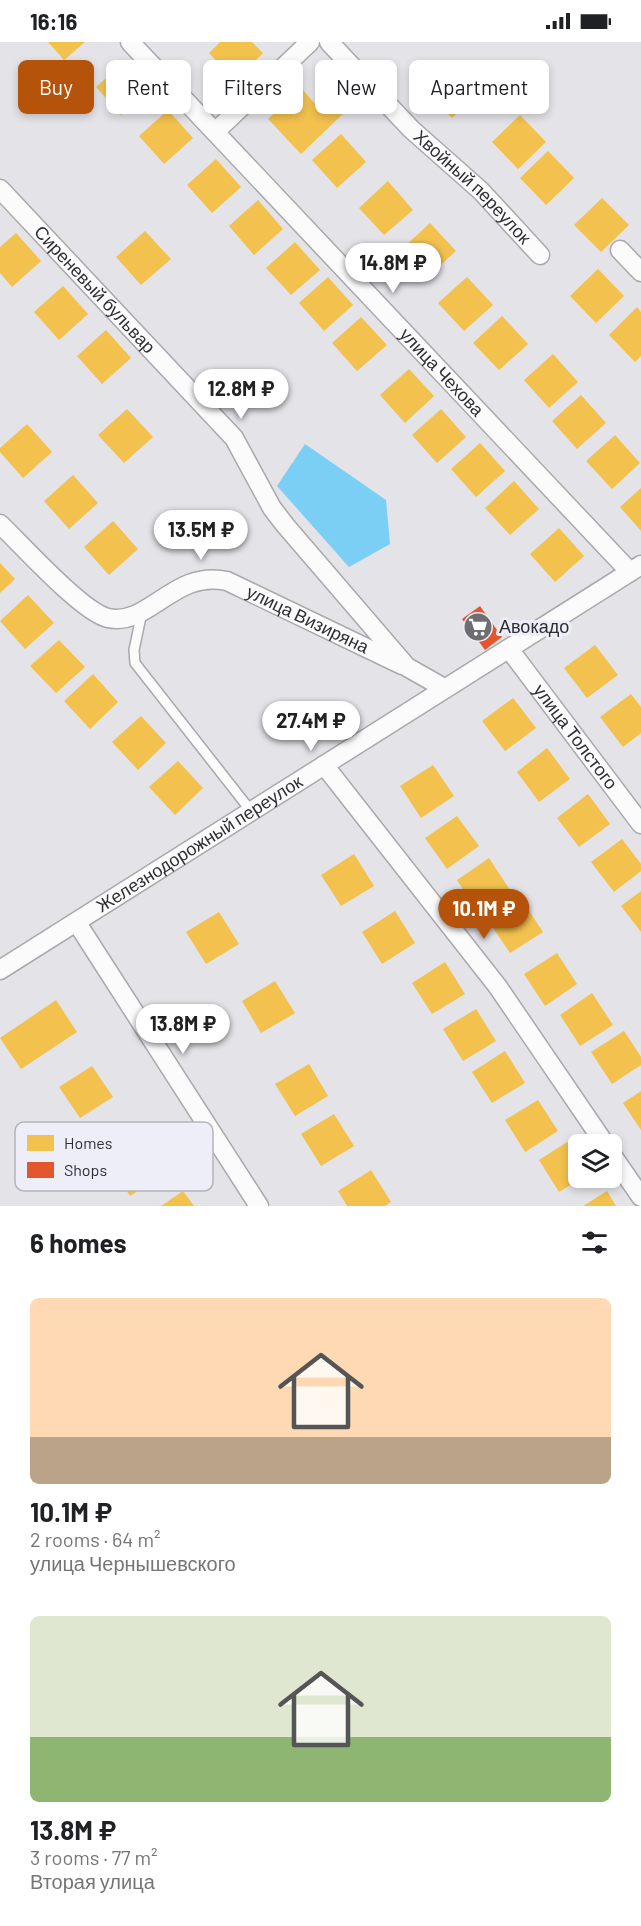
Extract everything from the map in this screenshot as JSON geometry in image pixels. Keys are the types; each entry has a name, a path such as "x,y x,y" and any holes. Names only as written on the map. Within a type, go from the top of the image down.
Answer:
{"street":[{"name":"улица Чехова","path":"130,42 636,568"},
{"path":"215,132 310,42"},
{"name":"Хвойный переулок","path":"328,42 411,129 481,191 540,255"},
{"name":"Сиреневый бульвар","path":"0,189 234,438 272,508 406,667 444,688"},
{"path":"620,250 641,272"},
{"name":"улица Визиряна","path":"0,524 93,610 108,618 126,618 142,611 176,589 211,578 227,581 406,667"},
{"name":"Железнодорожный переулок","path":"0,969 636,568"},
{"name":"улица Толстого","path":"509,649 641,824"},
{"path":"324,765 498,987 598,1134"},
{"path":"77,922 205,1122"},
{"path":"213,1134 259,1206"},
{"path":"622,1169 641,1197"}],"lane":[{"path":"142,611 134,650 135,663 251,811"}],"water":[{"path":"305,444 386,500 390,544 349,567 277,486"}],"building: Homes":[{"path":"48,42 85,42 64,60"},
{"path":"220,42 252,42 263,53 256,60 216,60 209,53"},
{"path":"106,78 106,98 96,87"},
{"path":"303,90 315,104 315,114 343,114 301,154 268,119 273,114 303,114"},
{"path":"164,114 172,114 193,138 164,164 139,136"},
{"path":"520,115 546,142 518,169 492,142"},
{"path":"341,134 366,162 337,188 312,160"},
{"path":"548,151 574,178 546,205 520,178"},
{"path":"216,159 241,187 212,213 187,185"},
{"path":"388,181 413,210 384,235 359,208"},
{"path":"602,198 629,225 601,252 574,225"},
{"path":"258,200 283,229 254,255 229,226"},
{"path":"430,223 456,251 427,277 402,249"},
{"path":"145,231 171,259 141,285 116,257"},
{"path":"16,233 41,261 12,287 0,273 0,247"},
{"path":"295,242 320,270 291,295 266,268"},
{"path":"598,269 624,296 596,323 570,296"},
{"path":"328,277 353,305 324,331 299,303"},
{"path":"467,277 493,305 464,331 438,303"},
{"path":"63,286 88,314 59,340 34,312"},
{"path":"637,307 641,312 641,356 635,362 609,335"},
{"path":"502,316 528,344 499,370 473,343"},
{"path":"361,317 387,345 357,371 332,343"},
{"path":"106,330 131,358 102,384 77,356"},
{"path":"553,354 578,382 549,408 524,380"},
{"path":"409,369 434,396 405,423 380,395"},
{"path":"581,395 606,423 577,449 552,421"},
{"path":"127,409 153,437 124,463 98,435"},
{"path":"441,409 466,437 437,463 412,435"},
{"path":"27,424 52,452 23,478 0,452 0,448"},
{"path":"615,435 640,463 612,489 586,461"},
{"path":"480,443 505,471 476,497 451,469"},
{"path":"73,475 98,503 69,529 44,501"},
{"path":"514,481 539,509 510,535 485,508"},
{"path":"641,488 641,531 620,507"},
{"path":"113,521 138,549 109,575 84,547"},
{"path":"559,528 584,556 555,582 530,554"},
{"path":"0,563 15,579 0,593"},
{"path":"28,595 54,623 25,649 0,621"},
{"path":"59,640 85,667 56,693 30,666"},
{"path":"595,645 618,675 587,698 564,668"},
{"path":"93,674 118,702 90,729 64,701"},
{"path":"631,694 641,707 641,733 623,747 600,717"},
{"path":"513,698 536,728 505,751 482,721"},
{"path":"141,716 166,743 138,770 112,742"},
{"path":"547,748 570,779 539,802 517,772"},
{"path":"178,761 203,788 175,815 149,787"},
{"path":"433,765 454,796 421,818 400,786"},
{"path":"588,794 610,824 579,847 557,818"},
{"path":"457,816 479,846 447,869 425,838"},
{"path":"622,839 641,864 641,871 614,892 591,862"},
{"path":"354,854 374,886 341,906 321,875"},
{"path":"489,858 510,890 477,911 457,880"},
{"path":"641,891 641,932 621,906"},
{"path":"522,900 543,932 510,953 489,922"},
{"path":"395,911 415,943 382,964 362,932"},
{"path":"219,912 239,944 206,964 186,932"},
{"path":"557,953 577,984 545,1006 524,974"},
{"path":"445,962 465,994 432,1014 412,983"},
{"path":"275,981 295,1013 261,1033 242,1001"},
{"path":"592,993 613,1025 580,1046 560,1015"},
{"path":"56,1000 77,1032 21,1069 0,1038"},
{"path":"476,1009 496,1041 463,1061 443,1029"},
{"path":"624,1031 641,1057 641,1065 612,1084 591,1052"},
{"path":"505,1051 525,1083 492,1103 472,1072"},
{"path":"309,1064 328,1096 295,1116 275,1084"},
{"path":"92,1066 113,1097 80,1118 59,1087"},
{"path":"641,1091 641,1130 623,1103"},
{"path":"538,1100 558,1131 525,1152 505,1120"},
{"path":"334,1114 354,1146 321,1166 301,1134"},
{"path":"568,1142 568,1187 559,1192 539,1160"},
{"path":"371,1170 391,1202 385,1206 347,1206 338,1191"},
{"path":"127,1191 138,1191 130,1196"},
{"path":"183,1191 194,1206 161,1206"},
{"path":"607,1191 616,1206 583,1206"}],"building: Shops":[{"path":"480,606 502,637 485,650 462,619"}],"place":[{"name":"Авокадо","path":"478,627"}]}
